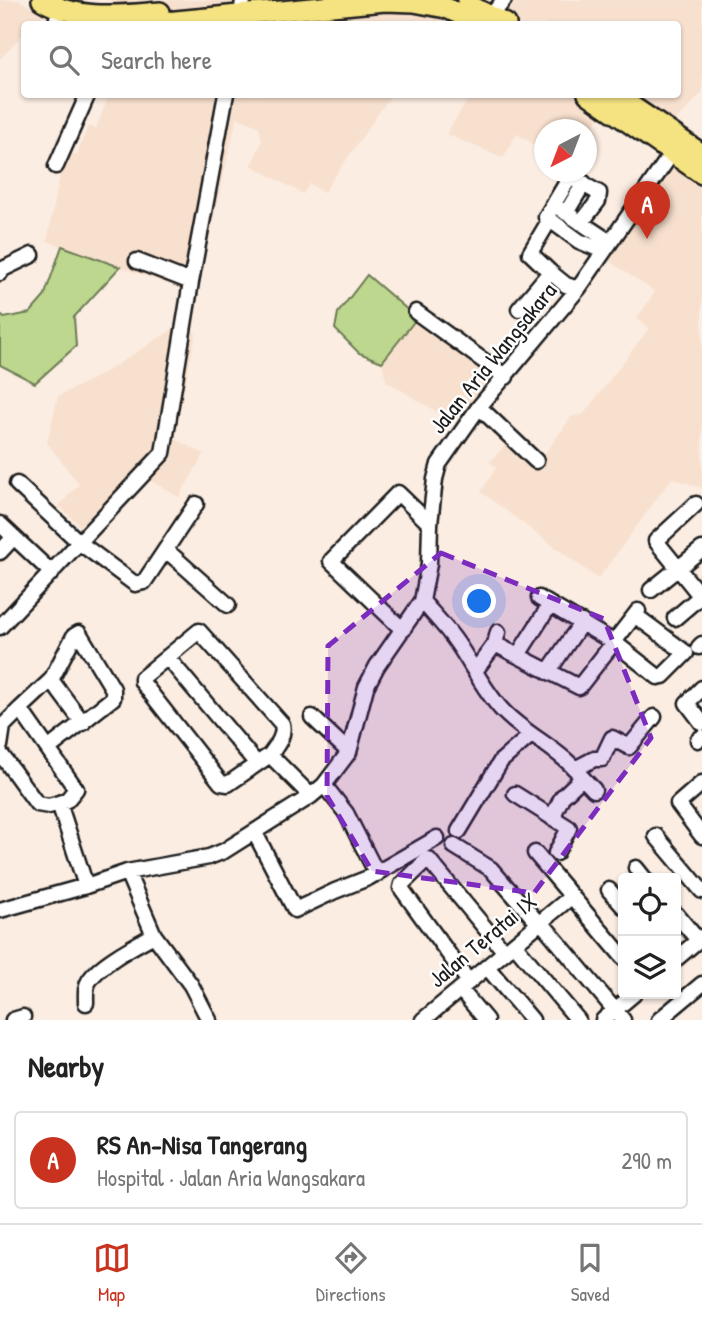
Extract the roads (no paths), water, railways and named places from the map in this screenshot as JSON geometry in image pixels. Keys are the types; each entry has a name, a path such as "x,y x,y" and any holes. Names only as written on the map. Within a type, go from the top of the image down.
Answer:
{"highway":[{"path":"23,0 57,21"},
{"path":"42,0 67,10 108,17 244,10"},
{"path":"456,0 494,18"},
{"path":"166,21 270,4 385,1 414,2 494,18"},
{"path":"595,98 702,174"},
{"path":"627,98 702,154"}],"street":[{"path":"56,166 87,98"},
{"path":"0,627 163,453 225,98"},
{"name":"Jalan Aria Wangsakara","path":"12,907 127,872 209,857 225,851 324,785 349,752 366,687 377,666 422,601 429,564 429,524 439,464 479,407 578,289 671,153"},
{"path":"581,223 600,197 584,183 569,177 546,215 549,221 579,241 607,247"},
{"path":"566,213 584,183"},
{"path":"553,204 581,223 607,247"},
{"path":"549,221 530,253 566,285 578,289"},
{"path":"0,273 32,255"},
{"path":"137,261 191,282"},
{"path":"519,309 550,272"},
{"path":"416,312 506,377"},
{"path":"479,407 536,461"},
{"path":"17,484 80,543 135,584 144,582 196,504"},
{"path":"403,630 331,561 398,493 429,524"},
{"path":"676,618 702,597 656,541 696,504"},
{"path":"0,524 52,573"},
{"path":"0,552 14,537"},
{"path":"651,590 702,549"},
{"path":"166,550 228,605"},
{"path":"422,601 448,630 483,686 501,708 530,736 567,760 594,790"},
{"path":"475,671 496,638 518,655 579,687 601,656 615,643 637,614 687,653 663,676 658,677 615,643 545,602 518,655"},
{"path":"548,672 582,622"},
{"path":"198,631 282,723 279,744 270,755 228,783 220,781 142,682 142,678 198,631"},
{"path":"0,746 3,726 51,680 74,636 79,633 114,693 110,702 48,749"},
{"path":"167,657 257,764"},
{"path":"51,680 83,723"},
{"path":"702,688 687,703 702,723"},
{"path":"0,753 37,804 49,806 67,800 76,789 20,709"},
{"path":"312,717 349,752"},
{"path":"552,818 562,797 579,773 594,759 603,758 612,738 629,747 654,717"},
{"path":"459,831 501,761 530,736"},
{"path":"270,755 311,796"},
{"path":"702,783 678,804 702,836"},
{"path":"324,785 346,814 377,874"},
{"path":"515,794 569,828 556,853"},
{"path":"59,803 86,886"},
{"path":"255,833 295,910 377,874 437,838"},
{"path":"656,836 702,891"},
{"path":"454,846 491,869 619,1015"},
{"path":"535,853 618,951"},
{"path":"486,1020 401,888 428,859 578,1020"},
{"path":"127,872 153,935 191,985 209,1020"},
{"path":"609,890 618,900"},
{"name":"Jalan Teratai IX","path":"428,1018 572,896"},
{"path":"681,919 700,939 681,955"},
{"path":"86,1003 89,979 121,953 153,935"},
{"path":"487,967 532,1020"},
{"path":"659,1020 702,984"},
{"path":"603,1020 619,1015 630,999"}],"place":[{"name":"RS An-Nisa Tangerang","path":"647,239"}]}
